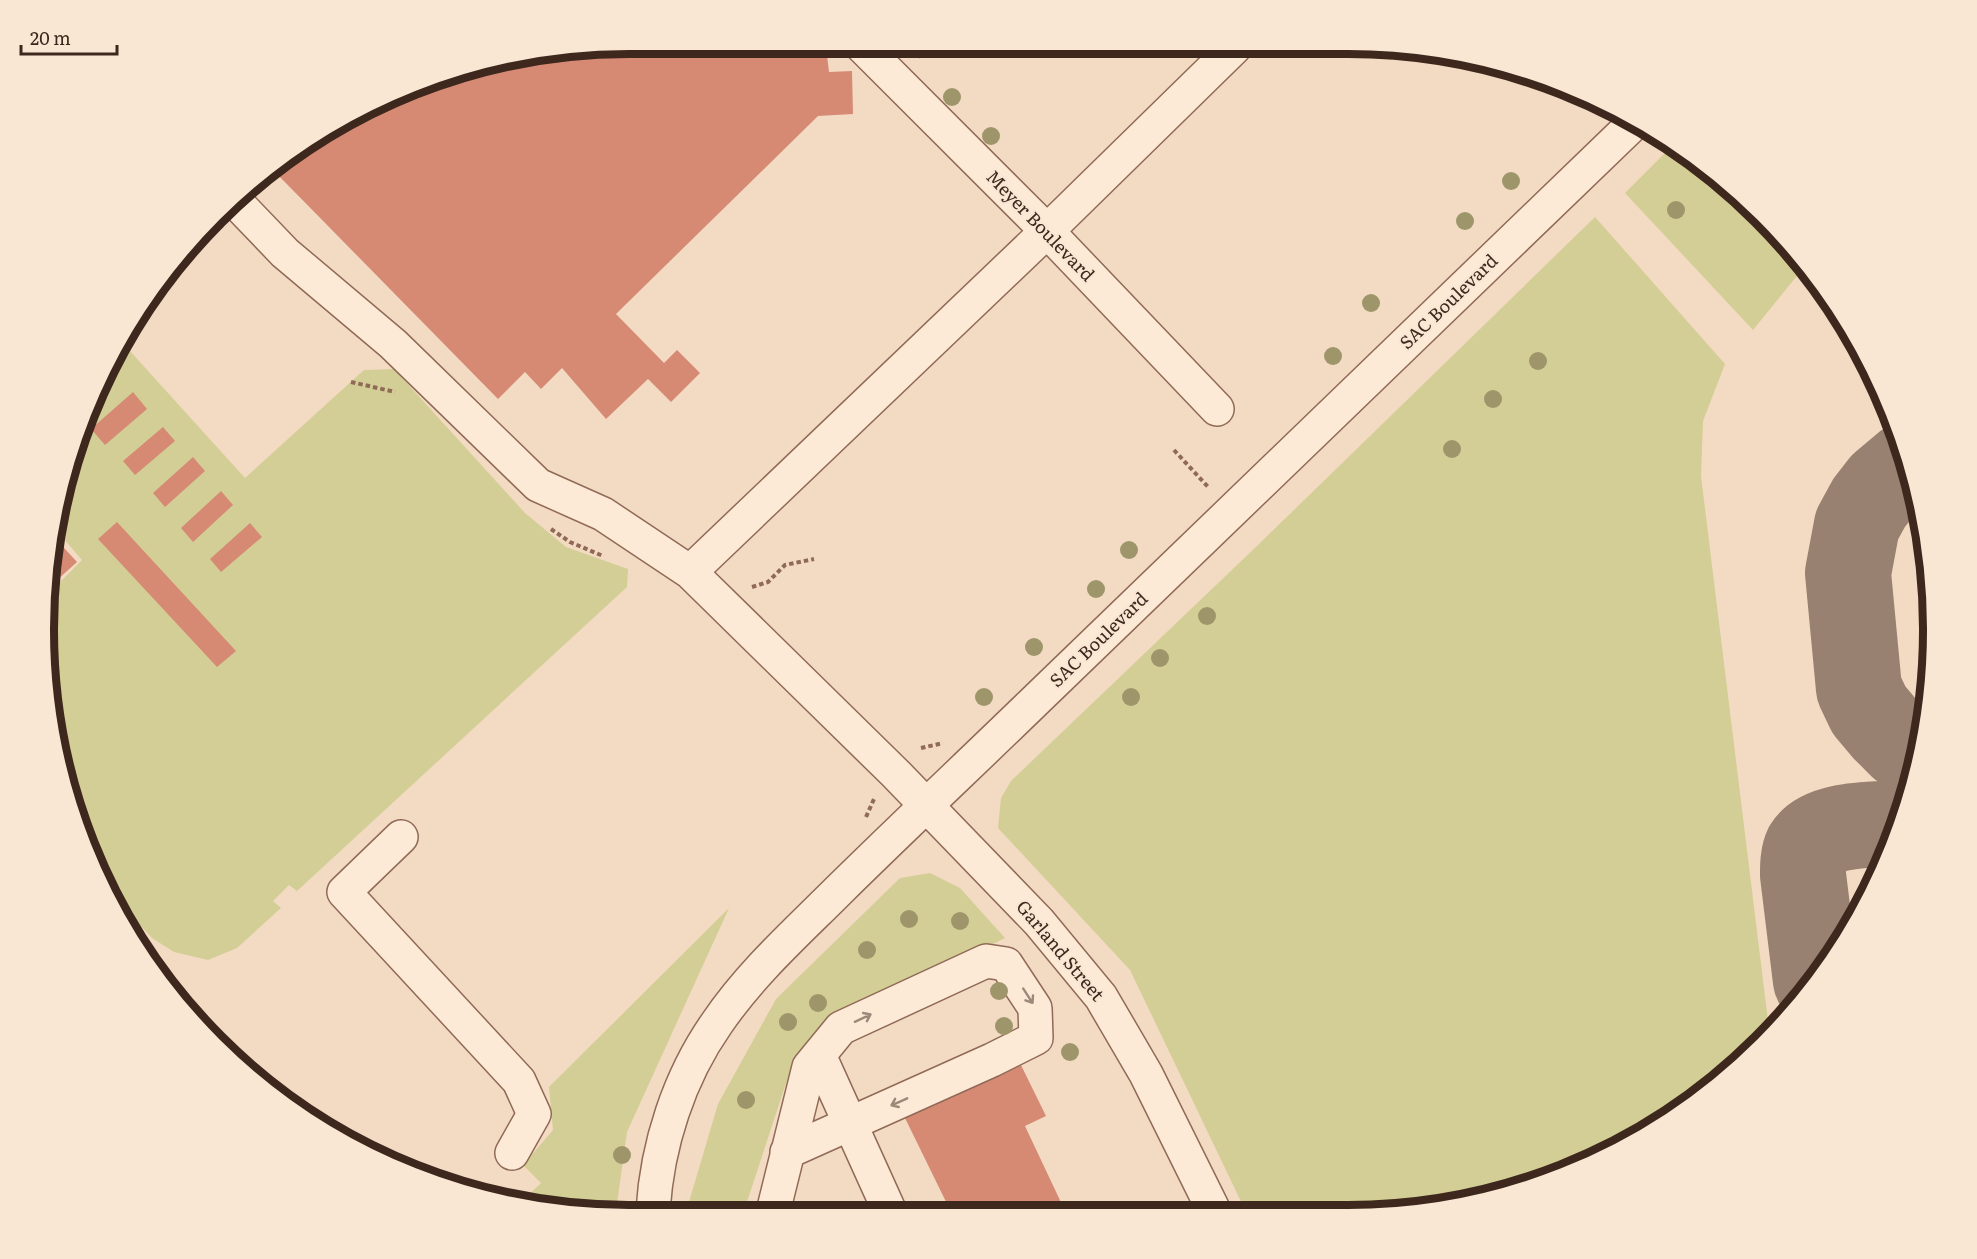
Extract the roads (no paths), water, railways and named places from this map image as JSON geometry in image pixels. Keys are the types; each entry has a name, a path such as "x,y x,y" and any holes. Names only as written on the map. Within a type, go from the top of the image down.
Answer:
{"street":[{"name":"Meyer Boulevard","path":"870,54 1047,231 1217,409"},
{"path":"690,572 1047,231 1228,54"},
{"name":"SAC Boulevard","path":"652,1205 662,1148 675,1103 715,1025 744,987 926,805 1630,128"},
{"name":"Garland Street","path":"240,206 285,253 393,344 538,485 603,514 690,572 926,805 1039,922 1101,997 1146,1074 1211,1205"},
{"path":"400,837 345,892 519,1081 534,1114 512,1153"},
{"path":"775,1205 787,1152 809,1067 841,1028 986,961 1006,964 1035,1008 1036,1038 787,1152"},
{"path":"819,1054 887,1205"}]}
